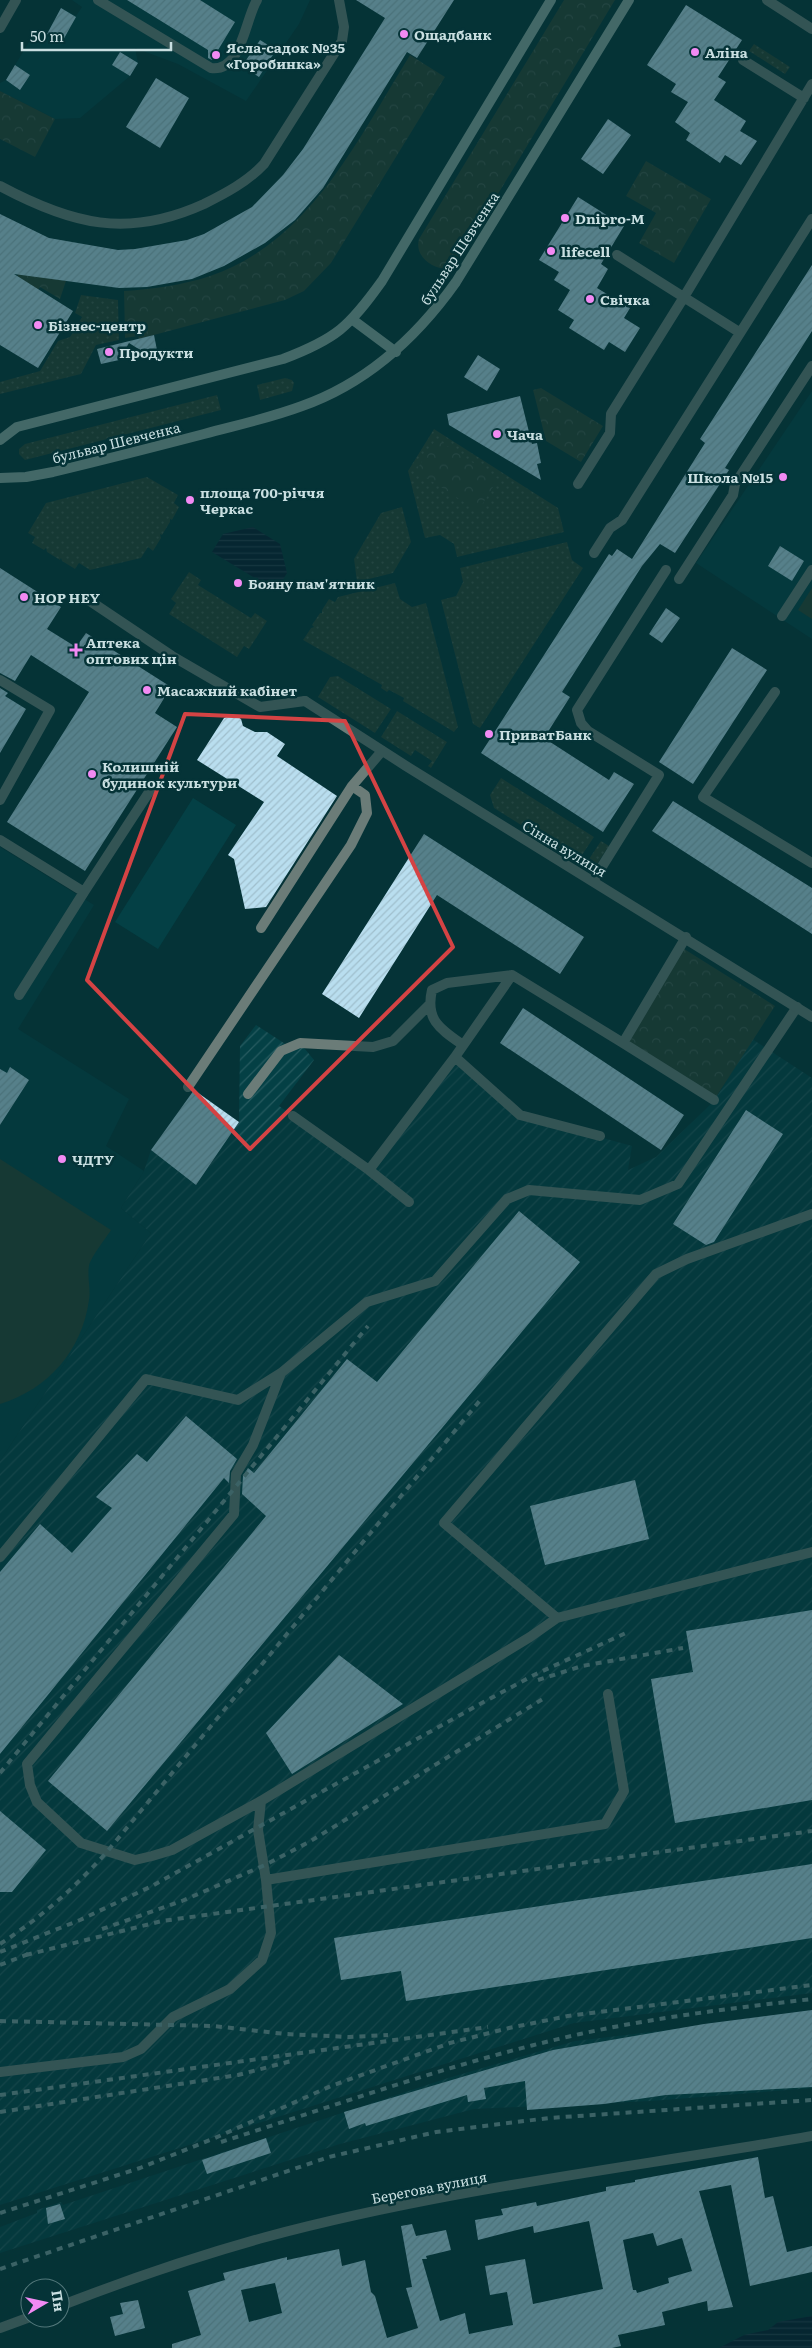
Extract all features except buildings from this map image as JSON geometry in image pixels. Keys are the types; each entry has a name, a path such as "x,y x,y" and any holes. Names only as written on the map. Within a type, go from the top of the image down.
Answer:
{"main road":[{"path":"0,440 17,427 283,359 326,340 353,320 401,251 550,0"},
{"name":"бульвар Шевченка","path":"0,480 63,470 290,410 355,381 396,352 436,310 477,252 629,0"},
{"path":"353,320 396,352"}],"street":[{"path":"0,28 16,0"},
{"path":"98,0 211,68 219,69 227,65 245,38 257,0"},
{"path":"0,186 53,212 85,220 120,224 146,222 176,214 226,192 249,178 264,164 342,41 345,34 339,0"},
{"path":"767,0 812,29"},
{"path":"743,60 804,98"},
{"path":"578,484 610,433 611,414 684,298 812,84"},
{"path":"594,553 610,528 620,522 626,513 812,219"},
{"path":"617,255 739,332"},
{"path":"680,579 731,497 735,484 812,366"},
{"path":"593,881 659,775 588,731 581,723 577,710 666,570"},
{"path":"782,616 812,570"},
{"name":"Сінна вулиця","path":"87,599 172,656 260,706 305,701 382,751 686,937 812,1017"},
{"path":"0,680 50,710 0,800"},
{"path":"775,692 703,797 812,862"},
{"path":"261,928 352,786 382,751"},
{"path":"19,995 153,786"},
{"path":"188,1088 351,845 367,813 365,795 352,786"},
{"path":"0,840 84,892"},
{"path":"623,1043 686,937"},
{"path":"369,1170 455,1057 512,975"},
{"path":"463,1044 437,1027 429,1005 432,990 447,983 512,975 714,1100"},
{"path":"248,1094 281,1051 300,1042 373,1047 393,1041 429,1005"},
{"path":"0,1557 146,1379 238,1400 281,1373 367,1302 435,1281 507,1199 528,1190 640,1200 678,1184 797,1007"},
{"path":"455,1057 520,1115 600,1136"},
{"path":"293,1116 369,1170 409,1202"},
{"path":"557,1618 444,1523 656,1274 686,1259 812,1214"},
{"path":"281,1373 253,1445 236,1474 234,1514 28,1764 30,1785 37,1802 81,1843 135,1860 172,1850 261,1801 530,1637 557,1618 812,1552"},
{"path":"266,1880 605,1824 624,1791 608,1694"},
{"path":"0,2072 123,2058 141,2049 173,2017 230,1989 262,1960 271,1933 266,1880 258,1830 261,1801"},
{"name":"Берегова вулиця","path":"70,2302 266,2237 367,2213 556,2177 812,2136"},
{"path":"0,2328 20,2321"}],"highlighted area":[{"path":"185,714 345,721 453,947 250,1149 87,980"}],"shaded area":[{"name":"Ясла-садок №35 «Горобинка»","path":"72,0 310,0 299,24 246,101 178,64 135,48 138,63 130,76 80,118 55,119 0,91 0,83 6,80 29,42 47,34 61,8 76,16 82,7"},
{"name":"Школа №15","path":"812,391 812,639 696,563"},
{"path":"253,527 280,544 287,573 276,591 212,552 223,534"},
{"path":"193,798 236,825 158,949 115,922"},
{"name":"ЧДТУ","path":"0,847 94,905 18,1029 129,1099 106,1146 144,1171 121,1208 151,1233 0,1461"},
{"path":"256,1025 290,1047 300,1043 314,1060 279,1106 369,1169 455,1057 520,1115 632,1146 628,1170 656,1157 714,1101 752,1039 812,1078 812,1993 574,2023 0,2205 0,1461 151,1233 121,1208 144,1171 151,1150 197,1184 239,1122 240,1046"},
{"path":"812,2013 812,2088 651,2101 474,2109 340,2144 0,2253 0,2227 37,2213 37,2210 61,2202 63,2205 448,2078 575,2041"},
{"path":"812,2316 812,2348 719,2348 744,2335 768,2330 778,2322"}],"green space":[{"path":"564,0 615,0 457,262 448,269 436,267 422,256 419,251 419,239"},
{"path":"754,44 790,67 785,74 749,51"},
{"path":"410,55 445,77 331,263 304,291 285,300 139,339 138,336 125,338 124,291 168,286 210,276 245,260 276,239 304,213 350,153"},
{"path":"0,91 55,119 35,157 0,139"},
{"path":"646,161 711,199 674,263 639,243 656,213 626,196"},
{"path":"18,273 66,281 60,299 40,287 34,295 16,284"},
{"path":"81,295 118,300 119,340 96,345 81,374 0,394 0,382 40,371 58,341 70,337 82,317 75,313"},
{"path":"285,378 292,380 294,383 292,391 260,400 257,385"},
{"path":"541,388 603,426 581,462 546,441 533,390"},
{"path":"217,395 221,410 25,460 19,454 19,449 25,444"},
{"path":"434,429 558,508 564,532 457,557 454,544 440,535 425,538 408,471"},
{"path":"436,439 498,479 478,511 416,471"},
{"path":"147,477 178,495 174,503 179,507 162,535 160,534 161,538 153,551 148,547 141,558 90,570 79,563 75,569 62,561 61,558 60,560 47,552 46,548 44,550 32,543 35,537 28,533 46,503"},
{"path":"402,507 411,542 393,573 357,582 354,559 381,513"},
{"path":"567,542 572,560 583,568 480,728 473,724 441,600 456,596 463,582 460,568"},
{"path":"189,572 201,580 198,585 251,618 255,613 267,621 249,649 244,646 237,657 169,614 176,603 171,599"},
{"path":"395,583 400,599 412,607 426,603 458,727 454,732 403,701 404,698 389,690 387,692 381,688 382,685 303,640 311,628 314,627 312,625 320,613 322,613 329,599 335,602 338,597"},
{"path":"812,588 812,619 798,610"},
{"path":"338,676 391,709 375,733 318,697 330,677"},
{"path":"397,711 447,742 431,768 428,766 432,761 415,750 411,756 381,737"},
{"path":"501,778 594,837 578,861 494,808 490,795"},
{"path":"601,841 609,846 593,870 585,865"},
{"path":"681,947 775,1006 714,1100 623,1043"},
{"path":"0,1159 111,1230 90,1262 88,1274 89,1296 85,1318 71,1351 48,1378 18,1397 0,1404"}],"railway":[{"path":"0,1773 368,1326"},
{"path":"0,1944 56,1902 106,1853 482,1398"},
{"path":"0,1952 80,1920 152,1886 534,1675 628,1632"},
{"path":"538,1680 582,1666 683,1648"},
{"path":"102,1929 182,1901 265,1865 309,1842 546,1697"},
{"path":"26,1955 162,1921 812,1831"},
{"path":"0,1965 31,1953"},
{"path":"0,2213 140,2168 215,2138 331,2086 450,2043 568,2016 812,1985"},
{"path":"221,2142 444,2070 534,2045 609,2028 667,2018 812,1999"},
{"path":"0,2021 214,2026 285,2034 349,2037 388,2035"},
{"path":"0,2095 488,2027"},
{"path":"0,2112 238,2075 295,2060"},
{"path":"0,2269 329,2157 436,2132 549,2118 812,2100"}],"place":[{"name":"Ощадбанк","path":"404,34"},
{"name":"Аліна","path":"695,52"},
{"name":"Ясла-садок №35 «Горобинка»","path":"216,55"},
{"name":"Dnipro-M","path":"565,218"},
{"name":"lifecell","path":"551,251"},
{"name":"Свічка","path":"590,299"},
{"name":"Бізнес-центр","path":"38,325"},
{"name":"Продукти","path":"109,352"},
{"name":"Чача","path":"497,434"},
{"name":"Школа №15","path":"783,477"},
{"name":"площа 700-річчя Черкас","path":"190,500"},
{"name":"Бояну пам'ятник","path":"238,583"},
{"name":"HOP HEY","path":"24,597"},
{"name":"Аптека оптових цін","path":"76,650"},
{"name":"Масажний кабінет","path":"147,690"},
{"name":"ПриватБанк","path":"489,734"},
{"name":"Колишній будинок культури","path":"92,774"},
{"name":"ЧДТУ","path":"62,1159"}]}
